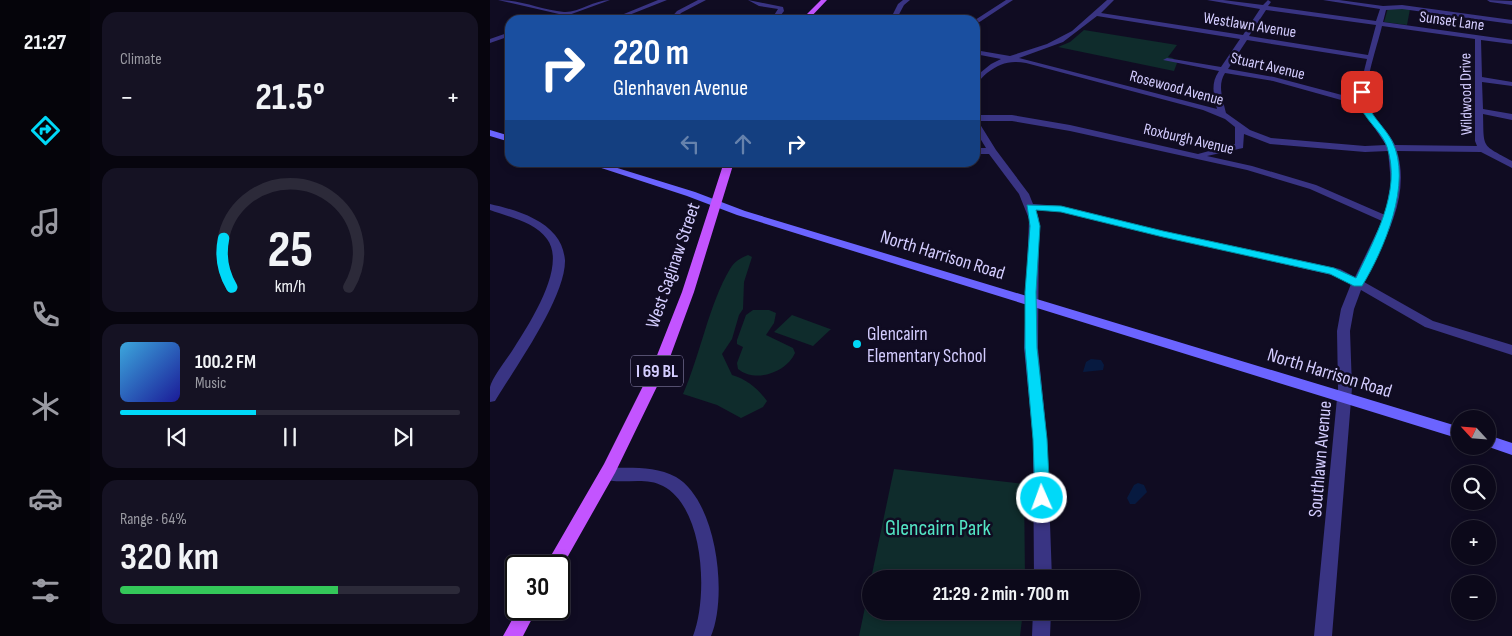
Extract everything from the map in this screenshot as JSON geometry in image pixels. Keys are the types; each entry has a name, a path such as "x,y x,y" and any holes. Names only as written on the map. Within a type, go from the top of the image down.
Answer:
{"main road":[{"path":"809,15 824,0"},
{"name":"West Saginaw Street","path":"560,555 608,474 659,367 687,292 727,167"},
{"path":"512,636 521,620"}],"street":[{"path":"501,0 567,14"},
{"path":"564,15 607,0"},
{"path":"625,15 664,0"},
{"path":"676,15 703,0"},
{"path":"751,0 760,4 781,8 778,15"},
{"path":"896,15 901,4 907,0"},
{"path":"980,20 1010,0"},
{"path":"980,76 988,68 1009,58 1061,41 1111,0"},
{"name":"Sunset Lane","path":"1210,0 1512,42"},
{"path":"1222,114 1217,85 1223,69 1270,0"},
{"path":"1326,0 1383,8 1402,7 1512,22"},
{"path":"1490,0 1512,3"},
{"path":"1362,103 1362,92 1383,8"},
{"name":"Westlawn Avenue","path":"1095,14 1370,57"},
{"path":"490,41 505,36"},
{"name":"Wildwood Drive","path":"1478,37 1480,141 1483,149"},
{"name":"Rosewood Avenue","path":"980,53 1009,58 1188,103 1222,114 1239,127 1270,142 1306,146 1483,149 1512,166"},
{"name":"Stuart Avenue","path":"1167,60 1274,79 1362,103"},
{"path":"1479,79 1512,84"},
{"name":"Southlawn Avenue","path":"1323,636 1345,388 1342,350 1345,318 1351,299 1388,220 1395,191 1396,170 1392,148 1362,103"},
{"path":"1479,111 1512,117"},
{"name":"Roxburgh Avenue","path":"980,118 998,117 1031,121 1112,136 1249,168 1313,188 1388,220"},
{"path":"1239,127 1243,161 1249,168"},
{"path":"980,131 1031,207 1035,226 1031,302 1031,348 1040,439 1043,570"},
{"path":"491,134 505,138"},
{"path":"1192,154 1213,153 1240,146 1270,142"},
{"path":"980,150 992,151"},
{"name":"North Harrison Road","path":"602,167 715,204 1451,430"},
{"path":"490,207 529,222 543,230 554,242 559,262 555,279 534,324 490,397"},
{"path":"1031,207 1061,209 1334,272 1429,324 1512,350"},
{"path":"1496,444 1512,449"},
{"path":"608,474 639,475 666,480 681,492 695,514 702,534 711,585 709,615 702,636"},
{"path":"1041,636 1042,620"}],"green space":[{"path":"1388,8 1410,9 1407,25 1384,22"},
{"path":"1084,30 1177,45 1168,57 1173,58 1177,63 1174,71 1058,47 1070,42"},
{"path":"748,255 752,257 744,282 743,309 739,315 732,339 722,354 732,375 752,385 767,401 763,407 741,418 717,405 683,394 710,314 723,283 733,264"},
{"path":"753,310 769,310 776,313 774,323 766,335 793,348 795,353 785,366 770,374 753,375 738,369 737,363 743,347 737,344 737,340 746,315"},
{"path":"792,315 831,329 813,346 774,332"},
{"name":"Glencairn Park","path":"894,469 1024,484 1025,570 873,570"},
{"name":"Glencairn Park","path":"862,620 1022,620 1020,636 859,636"}],"water":[{"path":"1091,359 1101,360 1104,365 1103,370 1083,372 1086,362"},
{"path":"1138,483 1144,485 1147,492 1135,504 1130,504 1127,498 1134,485"}],"place":[{"name":"Glencairn Elementary School","path":"857,344"}],"route":[{"path":"1042,498 1040,439 1031,348 1030,318 1035,226 1031,207 1045,206 1061,209 1334,272 1358,284 1388,220 1395,191 1396,170 1392,148 1362,103 1362,92"}]}
